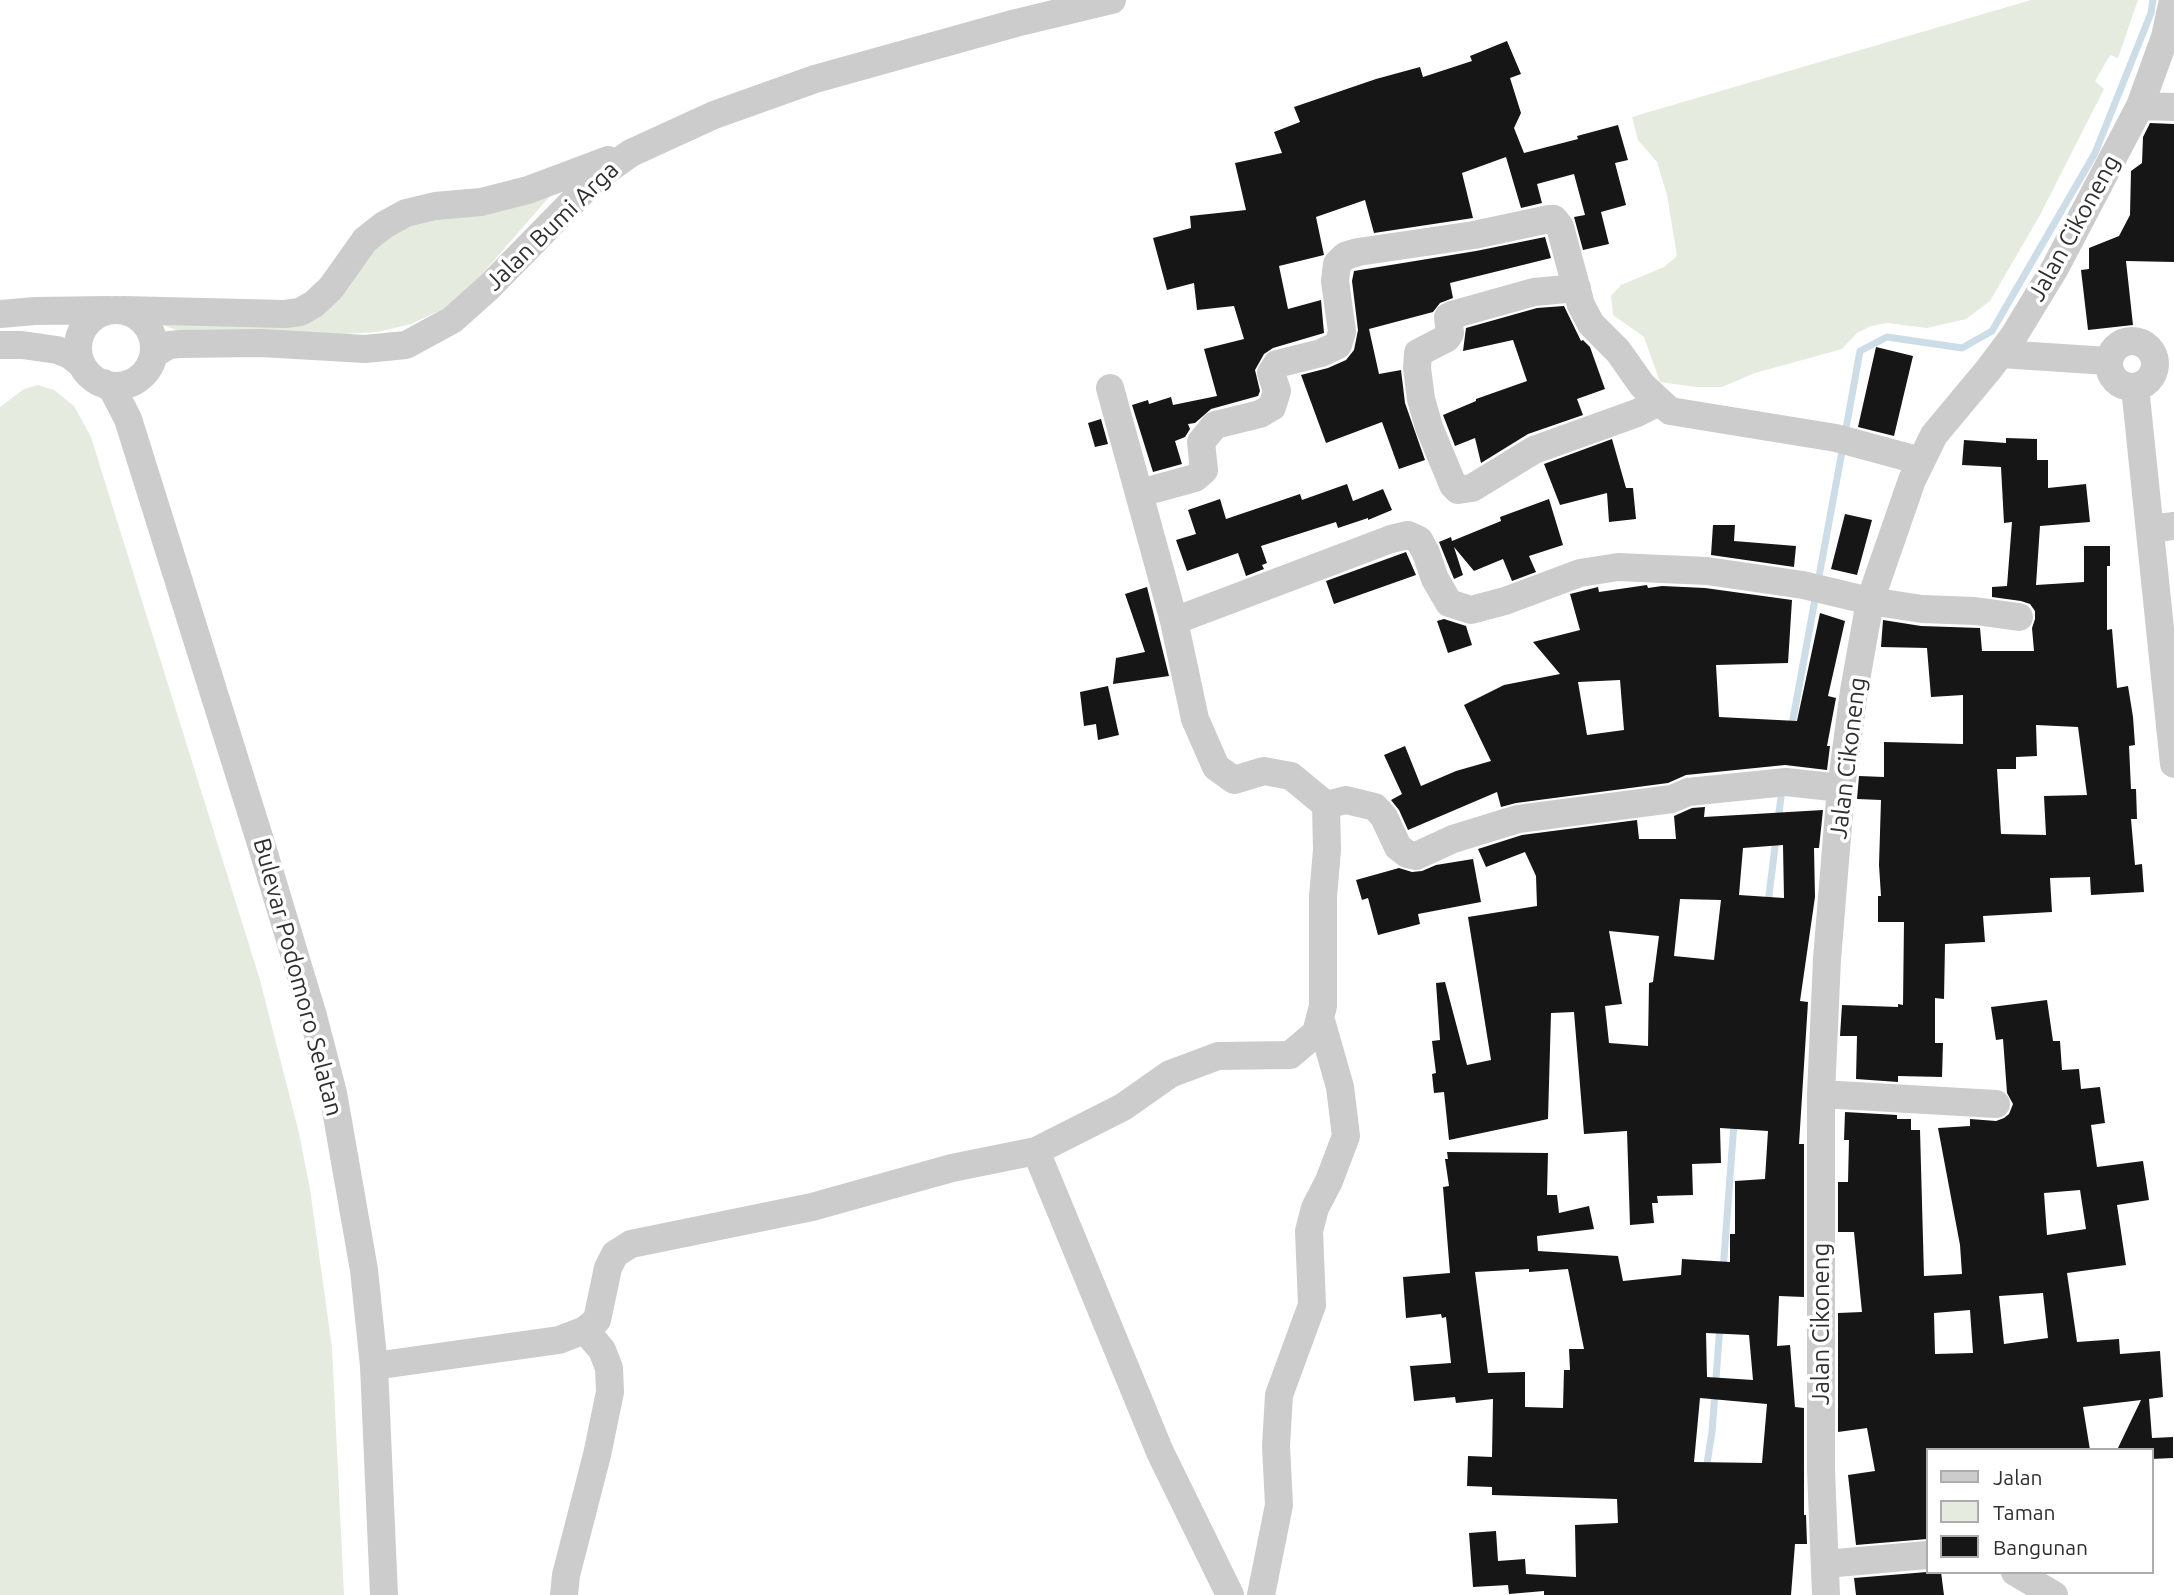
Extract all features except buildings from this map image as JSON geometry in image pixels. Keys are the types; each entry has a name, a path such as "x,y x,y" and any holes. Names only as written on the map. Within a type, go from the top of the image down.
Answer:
{"street":[{"name":"Jalan Bumi Arga","path":"0,314 117,310 285,314 300,312 314,304 331,288 365,240 406,213 435,206 481,202 528,190 631,153 714,115 816,79 1016,23 1112,0"},
{"name":"Jalan Cikoneng","path":"1826,1595 1821,1471 1821,1094 1827,960 1842,788 1854,691 1871,601 1887,548 1921,461 1940,427 2001,354 2055,268 2140,106 2165,37 2173,0"},
{"path":"2140,106 2174,107"},
{"name":"Jalan Bumi Arga","path":"148,365 169,345 180,344 261,342 365,349 406,345 452,320 488,288 597,177 631,153"},
{"path":"1140,494 1195,478 1203,470 1201,442 1215,425 1260,414 1272,407 1277,391 1271,373 1277,364 1321,353 1338,345 1342,332 1336,272 1337,264 1345,257 1554,219 1560,227 1581,305 1591,324 1609,341 1635,377 1670,411 1836,438 1921,461"},
{"path":"1577,288 1534,292 1452,315 1448,317 1450,333 1447,338 1418,354 1416,368 1421,399 1452,485 1458,490 1472,488 1534,450 1637,413 1659,402"},
{"path":"0,345 57,350 70,355 89,374 104,383 122,386 133,382 148,365 154,342 144,321 134,314 117,310 99,314 90,320 79,341 82,365"},
{"path":"2129,340 2139,341 2148,347 2155,366 2145,383 2135,387 2124,386 2115,380 2108,361 2119,344 2129,340"},
{"path":"2001,354 2108,361"},
{"name":"Bulevar Podomoro Selatan","path":"128,419 129,398 148,365"},
{"name":"Bulevar Podomoro Selatan","path":"104,383 113,390 128,419 259,836 317,1029 333,1093 364,1270 374,1366 384,1595"},
{"path":"2135,387 2162,528 2174,764"},
{"path":"374,1366 559,1340 585,1330 597,1320 608,1268 615,1254 631,1244 812,1207 952,1168 1036,1151 1123,1107 1170,1074 1218,1056 1290,1055 1316,1032 1323,1006 1326,805 1291,776 1264,771 1234,780 1216,767 1195,719 1174,621 1110,388"},
{"path":"1174,621 1391,539 1408,535 1419,540 1435,579 1449,603 1471,610 1505,601 1580,573 1618,567 1707,571 1811,587 1922,609 1975,611 2020,617"},
{"path":"1326,805 1346,800 1376,807 1384,817 1398,847 1407,854 1416,856 1453,839 1518,819 1672,799 1688,792 1773,783 1842,788"},
{"path":"1727,800 1757,798 1773,783"},
{"path":"1261,1595 1279,1505 1276,1446 1279,1395 1312,1305 1309,1231 1315,1208 1329,1181 1346,1136 1340,1087 1320,1017"},
{"path":"1821,1094 1996,1104"},
{"path":"1036,1151 1160,1452 1230,1595"},
{"path":"564,1595 566,1575 610,1392 609,1368 602,1350 585,1330"},
{"path":"1825,1564 1926,1555"},
{"path":"2018,1574 2054,1595"}],"green space":[{"path":"2031,0 2138,0 2118,58 2110,55 2095,81 2104,89 2040,215 1990,301 1966,319 1927,328 1887,323 1871,326 1857,333 1842,349 1755,373 1722,387 1660,382 1644,337 1613,315 1611,296 1621,285 1664,267 1677,256 1667,195 1657,162 1638,140 1632,117"},
{"path":"557,188 476,281 443,309 411,324 378,332 343,334 184,333 157,323 290,326 385,235 404,225"},
{"path":"38,385 54,390 74,406 91,437 260,980 299,1133 310,1189 332,1348 344,1595 0,1595 0,407 24,389"}],"waterway":[{"path":"1845,434 1860,351 1887,337 1962,348 1992,331 2095,153 2151,13 2153,0"},
{"path":"1818,582 1843,446"},
{"path":"1791,730 1816,594"},
{"path":"1778,820 1782,790"},
{"path":"1768,903 1776,839"},
{"path":"1723,1271 1734,1123"},
{"path":"1706,1470 1712,1432 1720,1325"}]}
